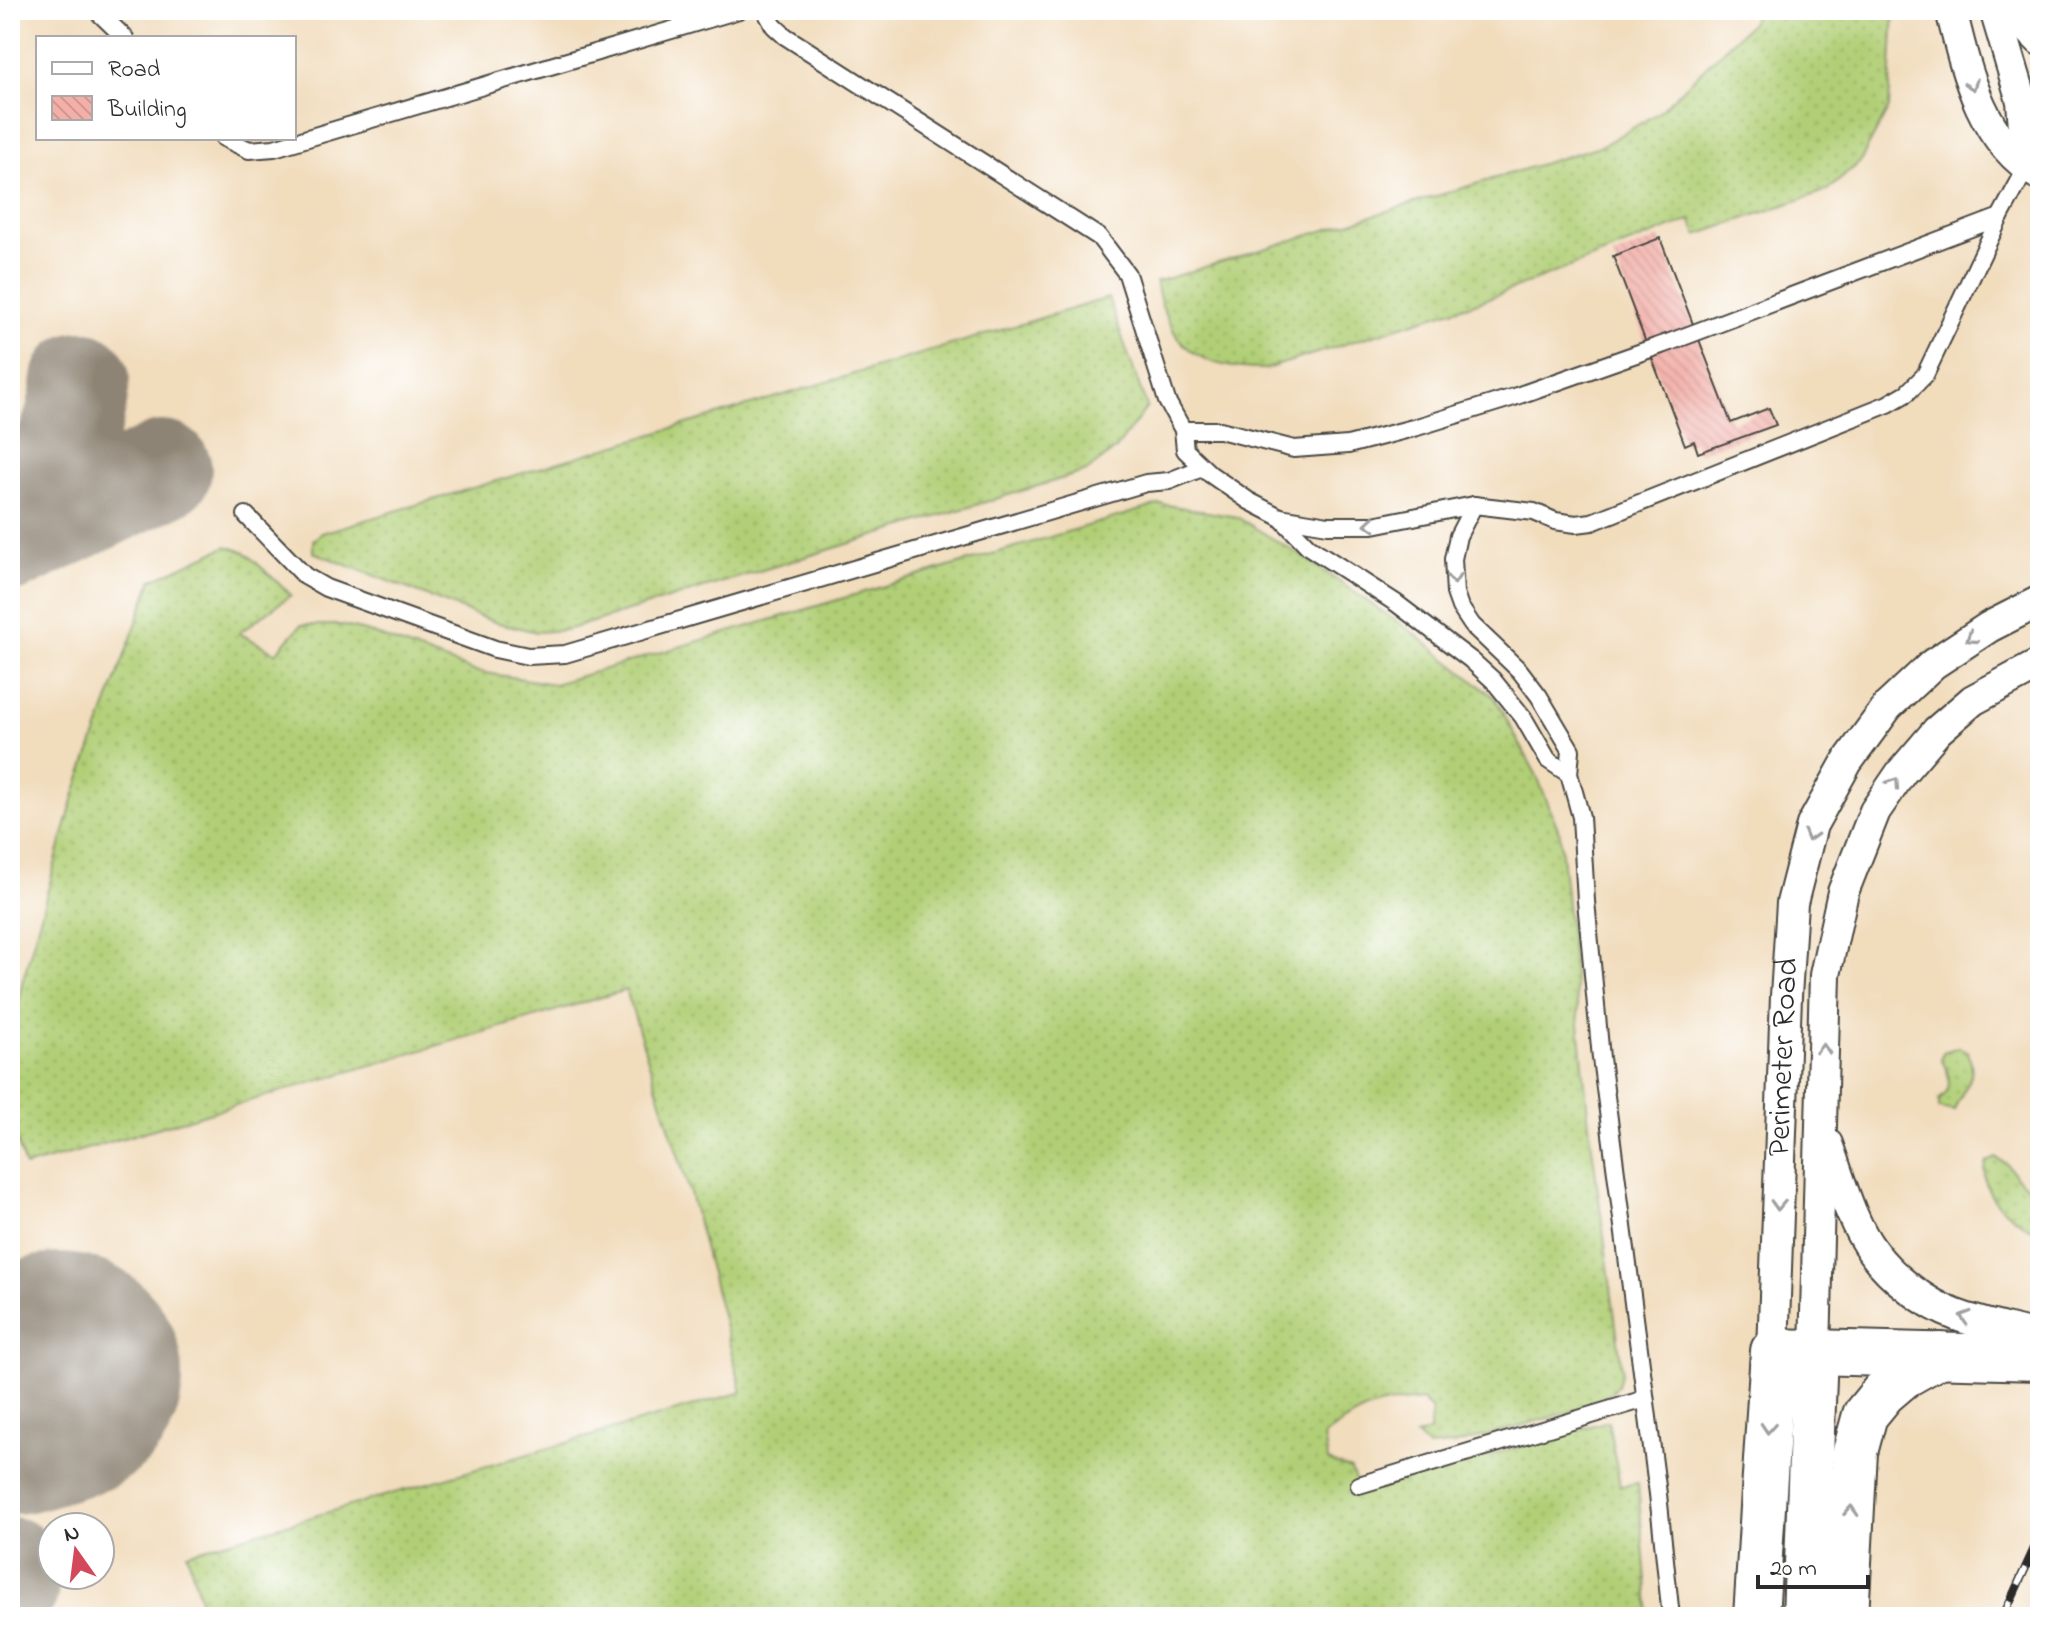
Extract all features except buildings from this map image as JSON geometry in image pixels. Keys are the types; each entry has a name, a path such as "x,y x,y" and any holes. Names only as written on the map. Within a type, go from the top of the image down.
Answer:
{"street":[{"path":"1951,10 1968,76 1985,119 2036,167"},
{"path":"1995,10 2022,101 2036,167"},
{"path":"2011,10 2040,40"},
{"name":"Perimeter Road","path":"1805,1617 1794,1351 1786,996 1792,903 1812,825 1847,762 1888,706 1933,664 1989,627 2040,601"},
{"name":"Perimeter Road","path":"1756,1617 1794,1351 1820,1127 1825,975 1848,878 1875,811 1901,773 1937,731 1973,700 2040,664"},
{"path":"1820,1127 1856,1221 1873,1252 1896,1276 1920,1295 1954,1314 2040,1338"},
{"path":"1794,1351 2040,1358"},
{"path":"1846,1617 1855,1452 1865,1415 1893,1384 1940,1355"}],"lane":[{"path":"96,10 123,36"},
{"path":"228,140 249,150 274,148 739,10"},
{"path":"765,10 774,26 785,36 1099,237 1127,274 1167,401 1183,430 1185,450 1202,468 1249,501 1280,517 1328,525 1373,525 1474,505 1534,512 1555,521 1576,524 1592,522 1888,404 1907,393 1925,375 2000,217 2036,167"},
{"path":"1183,430 1220,430 1294,449 1348,445 1514,397 1670,342 2000,217"},
{"path":"246,515 305,576 326,588 495,649 528,656 565,654 1146,483 1169,481 1202,468"},
{"path":"1474,505 1458,536 1453,559 1455,593 1466,618 1520,671 1551,713 1571,750 1569,774 1581,817 1601,1058 1671,1617"},
{"path":"1280,517 1309,547 1396,603 1471,660 1493,680 1523,717 1548,760 1569,774"},
{"path":"1359,1485 1645,1399"}],"green space":[{"path":"1757,10 1894,10 1889,108 1860,162 1828,190 1697,235 1691,220 1484,300 1266,369 1223,365 1206,360 1179,339 1170,324 1156,282 1603,145 1658,113 1751,23"},
{"path":"1108,298 1147,407 1116,449 1087,471 566,630 537,632 494,622 313,552 313,540 322,533"},
{"path":"1161,504 1237,517 1303,557 1411,631 1495,698 1537,776 1560,834 1589,1124 1622,1370 1618,1386 1600,1403 1454,1445 1428,1447 1416,1436 1429,1432 1432,1410 1422,1400 1369,1409 1324,1436 1328,1461 1351,1470 1360,1493 1608,1421 1620,1486 1638,1483 1649,1617 205,1617 187,1553 742,1392 690,1193 626,990 25,1167 10,1117 10,1050 22,983 74,796 152,580 227,546 245,552 291,595 239,633 276,653 301,625 341,625 474,671 554,684"},
{"path":"1959,1047 1968,1052 1971,1077 1954,1111 1939,1108 1939,1100 1949,1086 1941,1059 1943,1052"},
{"path":"1996,1158 2007,1164 2016,1177 2040,1196 2040,1235 2009,1214 1992,1196 1985,1175 1987,1162"}],"taxiway":[{"path":"10,530 37,497 58,461 73,422 81,380"},
{"path":"10,543 163,470"},
{"path":"10,1566 10,1586"}],"runway":[{"path":"10,1391 60,1376"}],"railway":[{"path":"2003,1617 2040,1536"}]}
